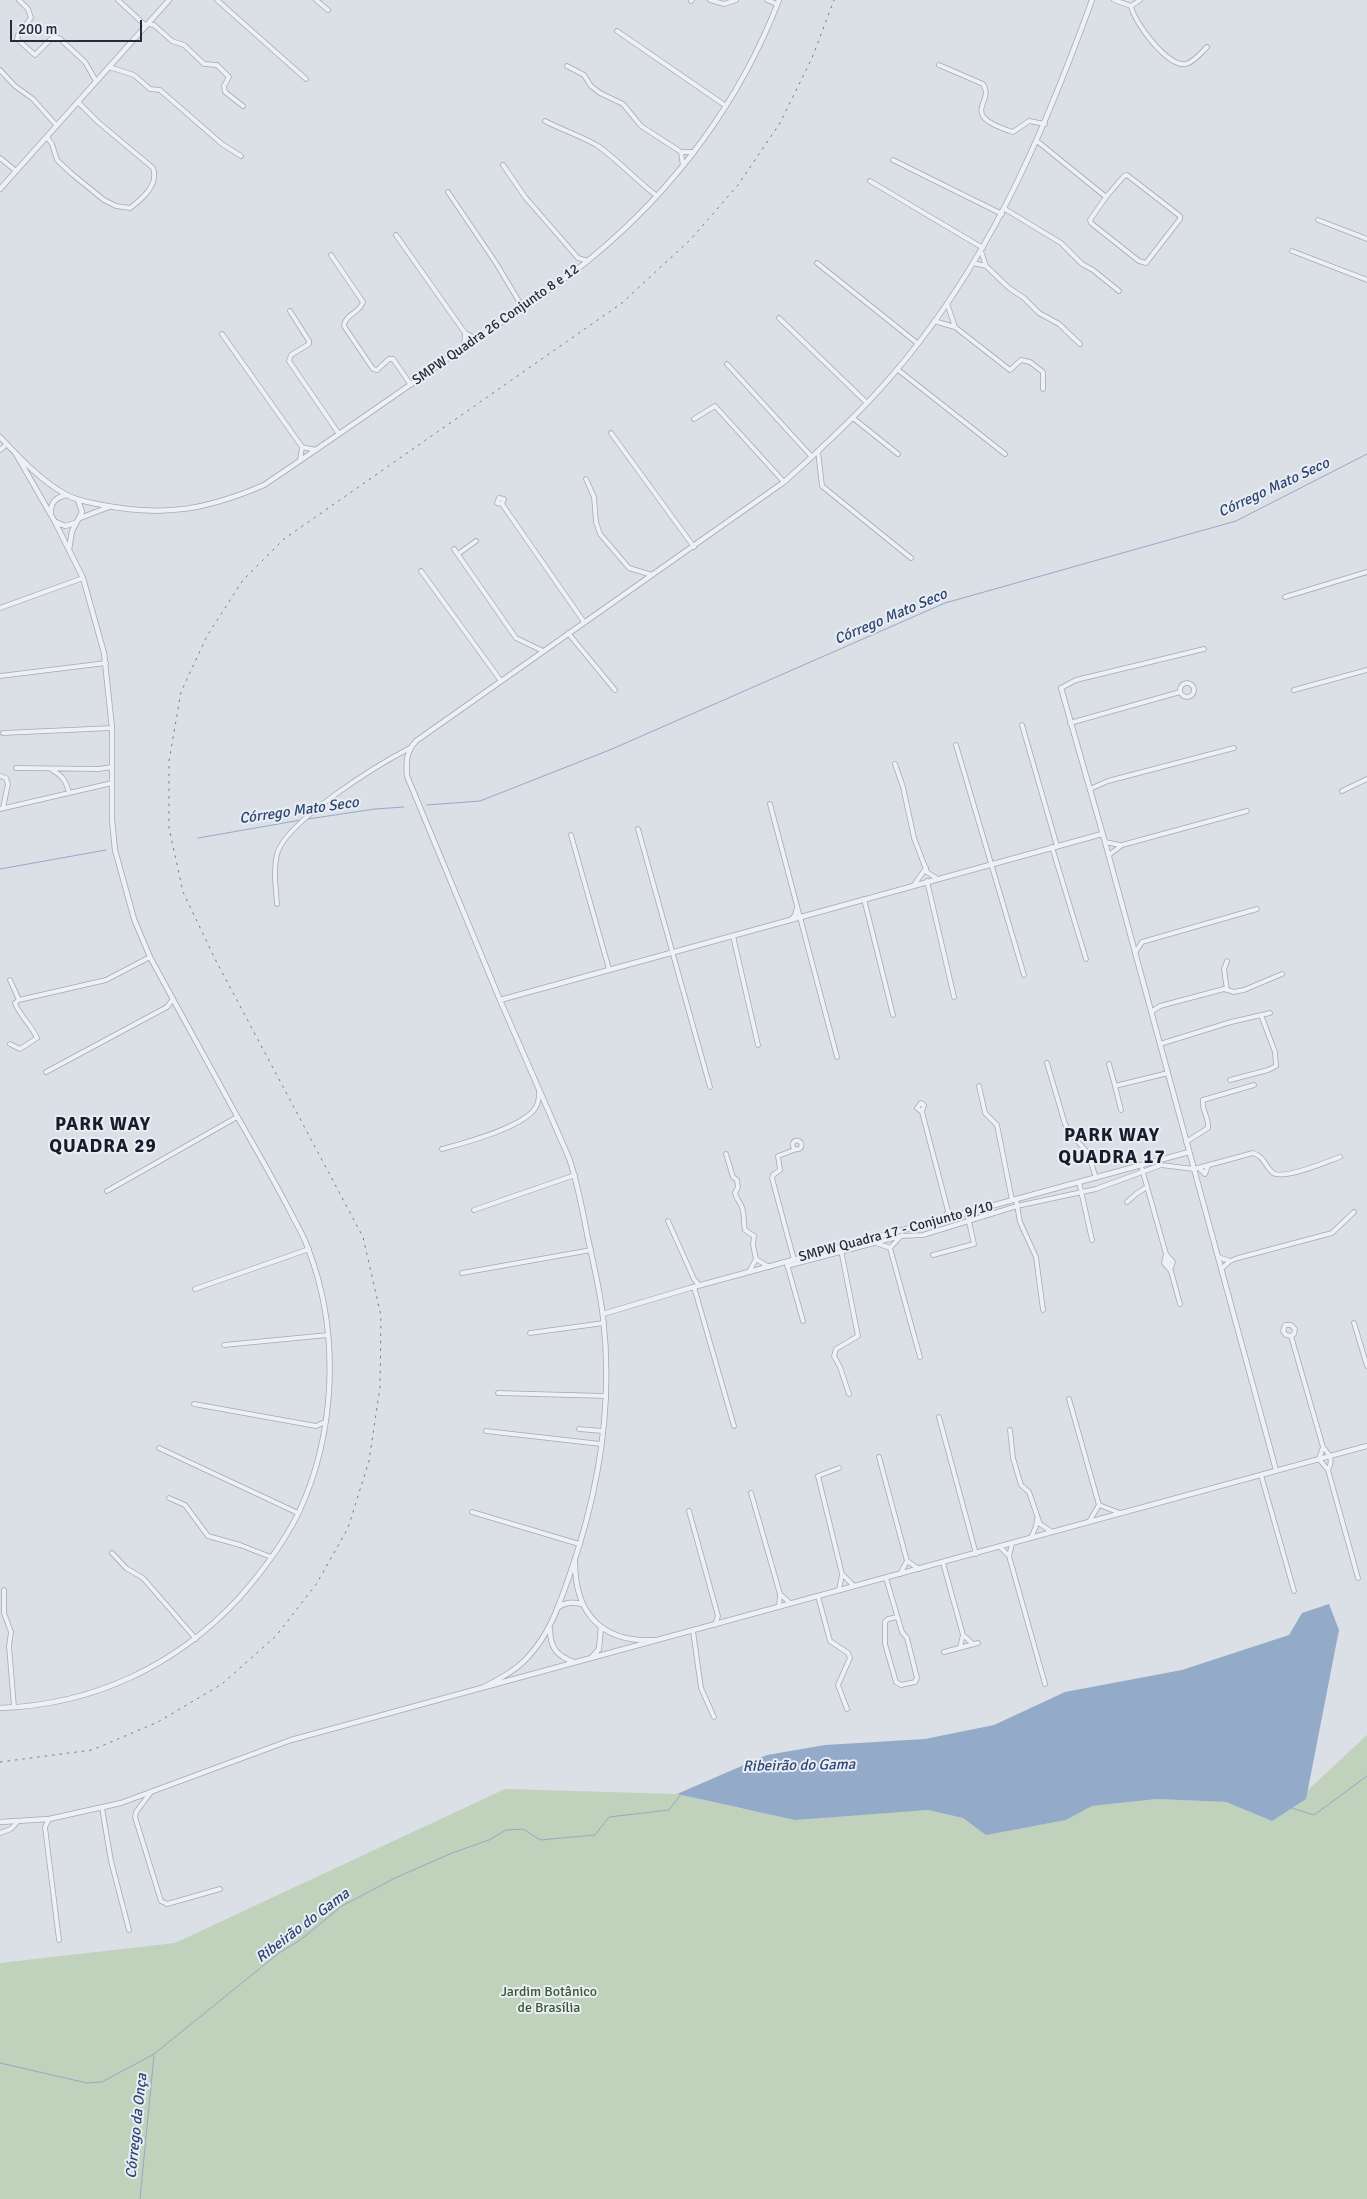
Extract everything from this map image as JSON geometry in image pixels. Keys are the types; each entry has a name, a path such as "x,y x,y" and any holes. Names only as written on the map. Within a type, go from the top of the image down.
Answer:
{"street":[{"path":"19,0 28,9 31,18 17,36 17,39 35,55 52,38 59,38 85,62 96,81"},
{"path":"118,0 147,25 154,25"},
{"path":"0,189 169,0"},
{"path":"217,0 306,79"},
{"path":"316,0 328,10"},
{"path":"710,0 724,4 736,0"},
{"path":"767,0 778,2"},
{"path":"484,1688 519,1665 534,1650 550,1628 580,1544 590,1509 601,1444 606,1396 604,1324 575,1176 407,776 406,756 416,741 784,482 867,403 897,369 947,303 982,250 1004,212 1045,124 1092,0"},
{"path":"1114,0 1131,6"},
{"path":"1131,6 1140,0"},
{"name":"SMPW Quadra 26 Conjunto 8 e 12","path":"78,500 110,506 167,512 200,508 264,485 523,308 588,260 623,231 657,196 695,152 726,106 759,45 778,2"},
{"path":"1131,6 1132,12 1147,37 1165,54 1180,63 1185,64 1194,60 1207,47"},
{"path":"153,18 154,25 172,41 184,45 204,64 217,65 229,77 224,86 225,92 243,106"},
{"path":"617,31 726,106"},
{"path":"939,65 983,84 986,89 981,112 987,120 1013,132 1029,121 1045,124"},
{"path":"567,66 584,75 591,86 600,93 623,104 642,126 681,152 695,152"},
{"path":"109,67 134,75 150,89 160,90 222,144 241,156"},
{"path":"0,70 33,99 57,126"},
{"path":"47,138 60,163 104,200 116,206 130,208 142,198 154,182 155,174 153,168 98,122 78,102"},
{"path":"545,122 596,145 657,196"},
{"path":"1037,141 1106,197"},
{"path":"681,152 683,166"},
{"path":"0,158 16,171"},
{"path":"893,160 1004,212 1061,243 1082,264 1093,270 1119,291"},
{"path":"503,165 526,197 578,258 588,260"},
{"path":"1127,175 1180,216 1180,219 1146,263 1142,264 1090,222 1106,197 1127,175"},
{"path":"870,181 982,250 986,266"},
{"path":"448,192 496,263 523,308"},
{"path":"1318,220 1367,239"},
{"path":"396,235 465,333 477,339"},
{"path":"1292,251 1367,280"},
{"path":"331,255 363,302 361,308 346,319 344,326 373,369 377,370 389,359 393,359 411,385"},
{"path":"576,269 578,258"},
{"path":"817,263 917,343"},
{"path":"973,263 986,266 1039,314 1059,324 1080,344"},
{"path":"947,303 955,327"},
{"path":"290,311 309,344 291,355 289,361 339,434"},
{"path":"779,318 867,403"},
{"path":"934,321 955,327 1010,370 1021,360 1030,362 1043,372 1043,389"},
{"path":"463,348 466,342 465,333"},
{"path":"222,334 302,447 316,450"},
{"path":"727,364 812,457"},
{"path":"897,369 1005,454"},
{"path":"694,419 715,406 784,482"},
{"path":"853,418 898,454"},
{"path":"611,433 694,547"},
{"path":"0,437 16,454 66,495 78,500 81,506 80,518 72,532 69,551"},
{"path":"0,450 7,444"},
{"path":"300,461 302,447"},
{"path":"818,451 822,486 911,558"},
{"path":"0,1708 72,1698 124,1682 157,1665 196,1639 224,1614 248,1589 298,1514 318,1461 330,1376 328,1335 321,1289 309,1249 272,1177 237,1117 150,957 134,919 115,850 112,728 106,663 83,578 55,522 16,454"},
{"path":"586,479 594,496 596,522 600,534 630,568 652,575"},
{"path":"51,515 50,508 53,502 59,497 66,495"},
{"path":"502,504 584,622"},
{"name":"SMPW Quadra 26 Conjunto 8 e 12","path":"80,518 110,506"},
{"path":"55,522 65,526 76,523"},
{"path":"458,554 476,542"},
{"path":"454,549 516,638 543,651"},
{"path":"421,572 502,681"},
{"path":"1285,597 1367,572"},
{"path":"0,608 83,578"},
{"path":"568,633 615,690"},
{"path":"1204,649 1076,680 1061,688 1105,842 1186,1142 1196,1169 1221,1269 1276,1470"},
{"path":"0,676 106,663"},
{"path":"1294,690 1367,670"},
{"path":"1070,723 1180,692"},
{"path":"1022,725 1086,959"},
{"path":"3,733 112,728"},
{"path":"956,745 1024,975"},
{"path":"278,904 275,873 278,853 288,836 323,803 394,756 410,748"},
{"path":"1090,789 1108,781 1234,748"},
{"path":"895,764 903,787 912,832 930,876 936,878"},
{"path":"16,768 99,769 112,766"},
{"path":"51,769 62,776 67,782 69,792"},
{"path":"0,776 6,778 8,784 2,808 112,783"},
{"path":"1342,791 1367,779"},
{"path":"770,804 837,1057"},
{"path":"1105,842 1122,844 1247,811"},
{"path":"638,830 710,1087"},
{"path":"500,1000 801,918 936,878 1102,834"},
{"path":"570,835 609,969"},
{"path":"1108,855 1122,844"},
{"path":"914,885 926,868"},
{"path":"927,881 954,997"},
{"path":"864,899 893,1015"},
{"path":"790,920 795,915 797,903"},
{"path":"1131,938 1142,942 1257,909"},
{"path":"733,936 758,1045"},
{"path":"1135,953 1142,942"},
{"path":"10,1044 20,1049 37,1038 25,1017 17,1009 15,1003 19,1000 106,980 150,957"},
{"path":"1227,960 1224,969 1227,990"},
{"path":"1151,1012 1160,1006 1227,990 1234,992 1244,990 1282,974"},
{"path":"10,980 19,1000"},
{"path":"46,1072 167,1007 173,999"},
{"path":"1149,1004 1160,1006"},
{"path":"167,1007 178,1008"},
{"path":"1160,1044 1231,1022 1270,1013"},
{"path":"1230,1080 1276,1066 1274,1052 1261,1015"},
{"path":"1047,1063 1065,1124 1071,1134 1088,1153 1096,1178"},
{"path":"1109,1064 1121,1110"},
{"path":"1115,1086 1168,1073"},
{"path":"1186,1142 1208,1128 1208,1118 1202,1104 1203,1100 1254,1085"},
{"path":"979,1086 985,1113 997,1125 1020,1222 1036,1257 1043,1310"},
{"path":"442,1148 480,1138 504,1129 527,1116 536,1108 539,1092"},
{"path":"536,1108 548,1110"},
{"path":"922,1112 948,1210 944,1220"},
{"path":"107,1191 237,1117"},
{"path":"794,1150 778,1156 780,1170 772,1175 794,1260"},
{"name":"SMPW Quadra 17 - Conjunto 9/10","path":"603,1314 694,1287 787,1264 801,1258 841,1250 867,1240 1189,1152"},
{"path":"803,1321 787,1264 901,1236 923,1235 937,1229 1017,1206 1096,1189 1161,1165 1196,1169 1205,1174 1208,1166 1253,1153 1259,1155 1276,1175 1286,1175 1340,1157"},
{"path":"726,1154 734,1177 737,1180 738,1187 735,1194 745,1219 743,1224 745,1230 754,1236 753,1245 756,1259 749,1272"},
{"path":"1141,1165 1166,1254 1164,1263 1170,1270 1180,1304"},
{"path":"474,1210 575,1176"},
{"path":"1079,1182 1092,1240"},
{"path":"1127,1202 1147,1187"},
{"path":"948,1210 957,1216"},
{"path":"1221,1269 1230,1261 1332,1233 1354,1212"},
{"path":"933,1255 974,1244 967,1213"},
{"path":"668,1221 694,1278 694,1287 734,1426"},
{"path":"890,1248 905,1230"},
{"path":"867,1240 890,1248"},
{"path":"890,1248 920,1357"},
{"path":"195,1289 309,1249"},
{"path":"462,1273 591,1250"},
{"path":"841,1250 858,1336 836,1349 834,1356 840,1367 849,1394"},
{"path":"793,1252 801,1258"},
{"path":"1166,1254 1173,1260 1170,1270"},
{"path":"1218,1257 1230,1261"},
{"path":"756,1259 769,1267"},
{"path":"694,1278 694,1287"},
{"path":"1354,1323 1367,1366"},
{"path":"530,1332 604,1324"},
{"path":"224,1345 328,1335"},
{"path":"1290,1336 1323,1447 1330,1456 1331,1464 1328,1470"},
{"path":"498,1393 606,1396"},
{"path":"1069,1399 1099,1505 1089,1522"},
{"path":"194,1404 316,1426 323,1432"},
{"path":"939,1417 976,1554"},
{"path":"316,1426 325,1422"},
{"path":"579,1429 602,1432"},
{"path":"1010,1430 1013,1458 1021,1485 1029,1492 1040,1524 1052,1532"},
{"path":"486,1431 601,1444"},
{"path":"0,1822 49,1819 102,1808 151,1792 277,1744 1367,1446"},
{"path":"1319,1459 1323,1447"},
{"path":"159,1448 298,1514"},
{"path":"878,1457 907,1560 919,1569"},
{"path":"1319,1459 1328,1470 1358,1578"},
{"path":"839,1468 818,1476 842,1574 839,1590"},
{"path":"1261,1475 1294,1591"},
{"path":"752,1493 780,1594 779,1607"},
{"path":"170,1498 185,1505 208,1536 240,1545 271,1557"},
{"path":"1099,1505 1120,1513"},
{"path":"689,1511 718,1616 715,1625"},
{"path":"472,1512 580,1544"},
{"path":"1031,1538 1037,1519"},
{"path":"1012,1544 1010,1556 1045,1684"},
{"path":"1000,1547 1010,1556"},
{"path":"112,1552 126,1568 143,1578 196,1639"},
{"path":"575,1559 576,1582 582,1604 601,1627 620,1638 643,1641 661,1639"},
{"path":"900,1574 907,1560"},
{"path":"943,1563 963,1635 960,1647"},
{"path":"842,1574 854,1586"},
{"path":"886,1578 902,1632 907,1638 917,1678 915,1682 900,1685 896,1682 885,1644 885,1622 897,1616"},
{"path":"4,1590 4,1613 11,1632 9,1646 14,1707"},
{"path":"780,1594 790,1604"},
{"path":"818,1596 830,1641 848,1654 850,1658 838,1684 847,1709"},
{"path":"558,1608 563,1604 572,1602 582,1604"},
{"path":"718,1616 726,1622"},
{"path":"590,1659 598,1649 601,1627"},
{"path":"550,1628 552,1645 556,1652 575,1662"},
{"path":"692,1631 701,1688 714,1717"},
{"path":"963,1635 973,1644"},
{"path":"944,1652 978,1643"},
{"path":"151,1792 138,1809 135,1817 160,1902 167,1904 220,1889"},
{"path":"102,1808 111,1861 129,1930"},
{"path":"45,1827 49,1819"},
{"path":"39,1820 45,1827 59,1940"},
{"path":"0,1833 11,1829 18,1821"}],"green space":[{"name":"Jardim Botânico de Brasília","path":"1367,1735 1367,2199 0,2199 0,1963 175,1943 505,1789 677,1794 744,1809 871,1814 928,1810 963,1818 987,1834 1066,1820 1092,1806 1157,1799 1226,1802 1272,1821"}],"water":[{"path":"1329,1604 1339,1630 1306,1799 1272,1821 1226,1802 1157,1799 1092,1806 1066,1820 986,1835 963,1818 928,1810 795,1820 677,1794 767,1755 825,1745 925,1739 994,1725 1065,1692 1182,1670 1289,1635 1302,1613"}],"waterway":[{"name":"Córrego Mato Seco","path":"427,805 480,801 612,749 945,603 1236,521 1367,454"},
{"name":"Córrego Mato Seco","path":"308,819 375,809 404,807"},
{"name":"Córrego Mato Seco","path":"198,838 301,820"},
{"name":"Córrego Mato Seco","path":"0,869 106,850"},
{"name":"Ribeirão do Gama","path":"1292,1808 1314,1815 1367,1776"},
{"name":"Ribeirão do Gama","path":"0,2063 87,2083 102,2082 154,2054 279,1953 299,1941 342,1906 395,1878 452,1853 489,1840 506,1830 523,1829 540,1840 595,1835 609,1817 669,1810 681,1794"},
{"name":"Córrego da Onça","path":"140,2199 154,2055"}],"railway":[{"path":"0,1762 92,1750 158,1722 222,1684 276,1636 317,1583 348,1528 369,1461 380,1387 381,1316 363,1237 215,959 183,892 169,828 169,761 181,692 207,636 243,580 284,539 622,303 691,239 738,185 780,123 812,58 834,0"}],"district":[{"name":"PARK WAY QUADRA 29","path":"103,1136"},
{"name":"PARK WAY QUADRA 17","path":"1112,1147"}]}
